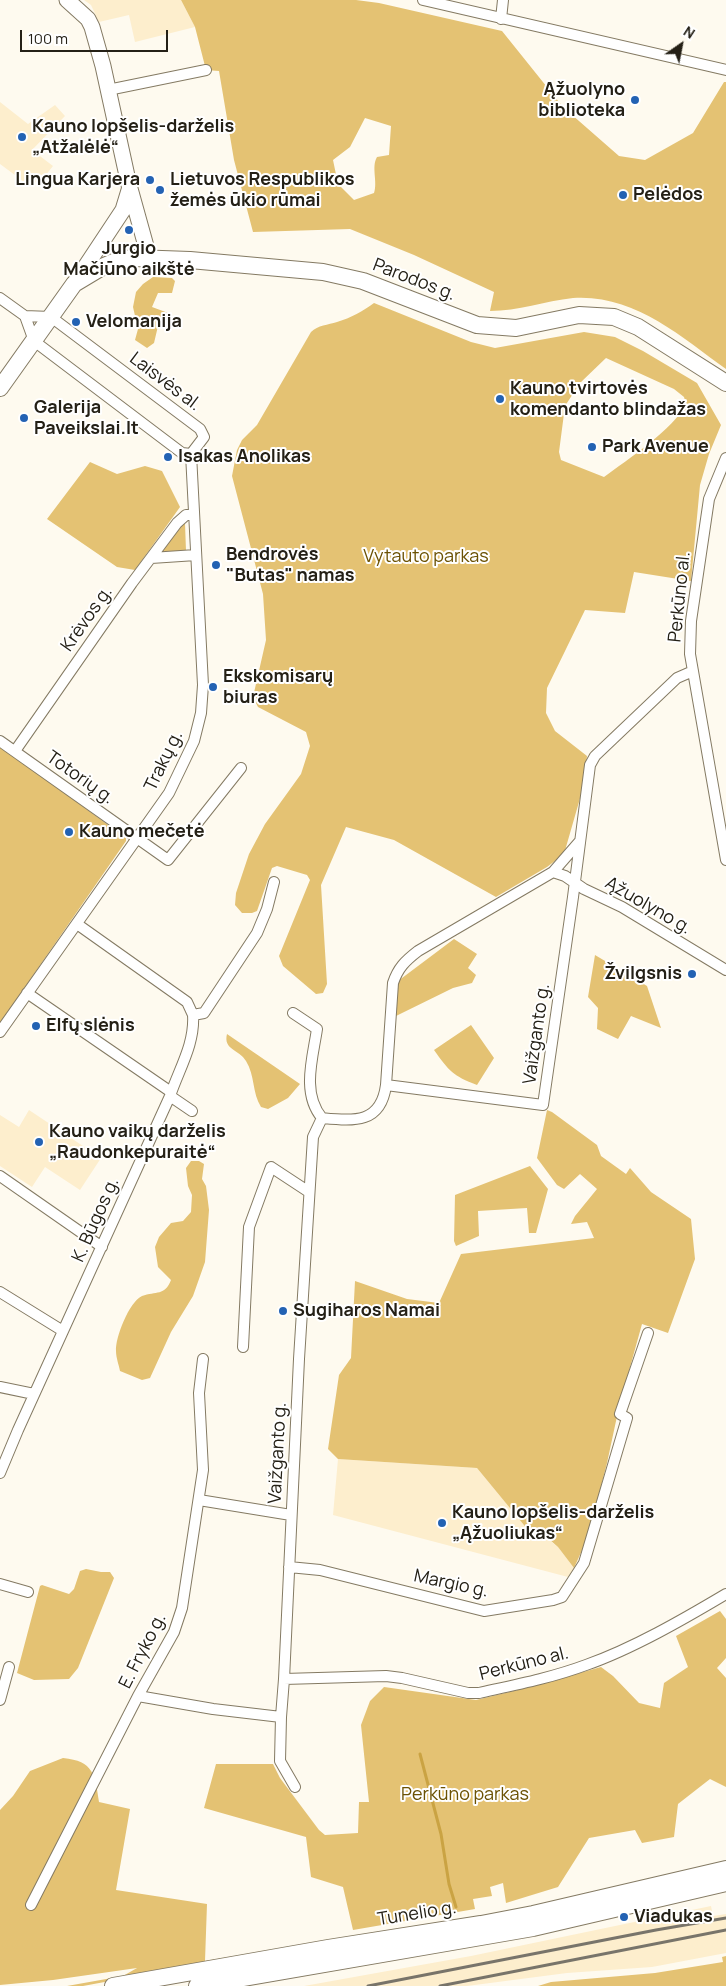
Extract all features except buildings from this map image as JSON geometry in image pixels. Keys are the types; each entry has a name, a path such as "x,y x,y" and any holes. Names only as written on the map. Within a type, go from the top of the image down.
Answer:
{"main road":[{"name":"Parodos g.","path":"74,284 90,273 118,260 149,257 336,275 363,281 477,325 516,328 579,315 614,317 638,327 726,383"},
{"path":"0,388 74,284"},
{"name":"Tunelio g.","path":"113,1986 490,1922 726,1869"},
{"name":"Tunelio g.","path":"197,1986 533,1928 726,1884"}],"street":[{"path":"67,0 88,19 92,27 130,187 149,257"},
{"path":"423,0 725,68"},
{"path":"502,19 503,0"},
{"path":"108,90 206,70"},
{"path":"74,284 123,210 130,187"},
{"path":"0,298 25,316 51,317"},
{"path":"25,316 34,341 182,453 191,454"},
{"name":"Laisvės al.","path":"51,317 200,429 204,437 191,454"},
{"name":"Trakų g.","path":"0,1032 169,793 194,741 201,713 202,685 191,454"},
{"name":"Perkūno al.","path":"726,458 709,499 691,629 690,654 726,860"},
{"name":"Krėvos g.","path":"15,751 177,523 186,515 194,515"},
{"path":"151,558 196,555"},
{"name":"Vaižganto g.","path":"386,1085 543,1105 590,765 595,756 677,678 693,671"},
{"name":"Totorių g.","path":"0,741 168,860 241,768"},
{"path":"294,1013 317,1028 309,1086 312,1103 322,1118 344,1120 366,1117 377,1111 383,1102 386,1085 393,983 397,970 404,961 418,951 554,872 581,840"},
{"name":"Ąžuolyno g.","path":"554,872 565,876 575,884 622,908 726,970"},
{"path":"77,924 187,1002 193,1015 204,1013 251,945 262,923 274,882"},
{"path":"27,993 192,1111"},
{"name":"K. Būgos g.","path":"0,1473 170,1094 188,1051 194,1028 193,1015"},
{"name":"Vaižganto g.","path":"295,1788 280,1761 281,1717 309,1192 313,1137 322,1118"},
{"path":"243,1347 249,1227 271,1167 309,1192"},
{"path":"0,1176 102,1246"},
{"path":"0,1292 63,1331"},
{"name":"Margio g.","path":"289,1567 320,1570 484,1611 553,1600 562,1596 584,1563 627,1418 620,1414 648,1333"},
{"name":"E. Fryko g.","path":"32,1905 138,1696 174,1632 180,1615 199,1500 203,1453 200,1393 203,1359"},
{"path":"0,1387 34,1394"},
{"path":"199,1500 291,1515"},
{"path":"0,1584 28,1592"},
{"name":"Perkūno al.","path":"284,1679 386,1676 479,1694 556,1675 615,1654 726,1594"},
{"path":"0,1700 8,1667"},
{"path":"138,1696 213,1709 281,1717"}],"shaded area":[{"path":"84,0 181,0 195,27 135,42 129,15 99,22 91,5"},
{"name":"Kauno lopšelis-darželis „Atžalėlė“","path":"0,102 28,124 55,105 65,116 32,150 53,166 41,181 27,184 0,164"},
{"name":"Kauno vaikų darželis „Raudonkepuraitė“","path":"29,1110 101,1158 80,1190 45,1167 32,1187 0,1166 0,1115 19,1127"},
{"name":"Kauno lopšelis-darželis „Ąžuoliukas“","path":"338,1459 477,1468 528,1530 549,1540 558,1547 574,1568 568,1577 333,1515"},
{"path":"711,1906 713,1916 726,1914 726,1953 652,1967 567,1973 467,1986 304,1986 471,1956"}],"green space":[{"path":"181,0 356,0 379,3 502,31 563,107 619,156 645,160 693,133 724,82 726,82 726,369 655,320 636,310 616,303 595,299 573,298 490,311 494,292 414,255 350,229 253,232 234,160 219,71 206,70 195,27","holes":["365,118 391,126 389,155 377,157 375,161 374,193 354,200 338,184 333,160 350,147"]},
{"path":"153,277 172,278 175,281 172,293 158,293 152,307 171,314 169,323 158,326 154,343 147,348 135,340 138,329 133,307 136,292"},
{"name":"Vytauto parkas","path":"374,303 471,342 495,348 584,332 615,337 697,383 721,425 709,454 700,485 691,581 634,572 625,613 585,610 547,688 546,713 555,731 587,756 583,788 564,854 547,867 496,897 394,840 346,827 321,885 327,984 323,993 316,994 283,966 279,956 310,880 307,875 277,866 272,868 257,911 242,913 235,905 236,893 249,854 265,824 301,774 310,746 306,732 258,707 253,697 266,640 263,594 232,476 237,450 242,440 257,425 311,332 352,316","holes":["606,358 674,389 684,397 686,404 680,414 649,444 604,477 561,460 559,452 565,406 580,383"]},
{"path":"90,462 117,474 145,466 162,471 180,507 135,570 117,567 47,519"},
{"path":"185,523 186,551 163,552 181,525"},
{"path":"0,746 126,838 126,841 0,1023"},
{"path":"454,939 477,954 468,968 476,975 472,983 453,988 396,1016 398,981"},
{"path":"595,955 647,986 661,1028 631,1016 618,1039 597,1029 598,1008 588,997"},
{"path":"471,1025 494,1058 477,1085 462,1079 452,1072 434,1050"},
{"path":"227,1034 300,1084 288,1098 268,1109 261,1107 256,1096 249,1066 243,1057 229,1046 226,1039"},
{"path":"547,1110 597,1145 601,1156 626,1174 630,1168 651,1192 691,1219 695,1259 668,1333 642,1324 619,1407 588,1537 574,1568 558,1547 550,1540 528,1530 477,1468 338,1459 328,1449 339,1375 351,1358 355,1281 407,1299 439,1303 461,1254 594,1238 587,1222 571,1224 575,1216 597,1189 580,1174 564,1189 557,1185 537,1158"},
{"path":"191,1161 199,1161 204,1164 202,1179 206,1186 209,1210 205,1262 193,1296 171,1332 150,1378 142,1380 120,1371 116,1345 132,1305 142,1296 163,1291 169,1285 171,1280 158,1267 155,1247 159,1237 171,1223 183,1221 191,1212 192,1195 188,1186 186,1168"},
{"path":"530,1166 548,1189 536,1233 529,1233 527,1208 478,1211 479,1236 456,1246 454,1241 455,1195"},
{"path":"86,1569 110,1572 114,1578 78,1668 69,1679 34,1680 17,1673 40,1586 69,1594 74,1589 80,1571"},
{"name":"Perkūno parkas","path":"720,1611 726,1619 726,1658 717,1668 726,1678 726,1787 710,1779 678,1804 674,1837 642,1843 635,1830 589,1838 558,1887 506,1903 503,1883 490,1887 492,1896 473,1899 475,1909 353,1930 343,1887 311,1877 306,1837 204,1808 216,1764 273,1764 280,1778 319,1830 325,1835 358,1833 359,1802 369,1802 361,1725 370,1701 384,1687 476,1700 601,1667 613,1676 639,1703 660,1708 664,1683 688,1667 676,1636"},
{"path":"63,1758 81,1762 87,1766 94,1777 99,1802 130,1809 116,1890 207,1904 205,1961 320,1942 83,1986 67,1986 123,1976 137,1968 53,1980 0,1985 0,1810 13,1796 30,1771"},
{"path":"726,1956 726,1986 538,1986 551,1982 655,1973 723,1962 722,1957"}],"waterway":[{"path":"420,1754 441,1834 449,1884 456,1907"}],"railway":[{"path":"368,1986 726,1918"},
{"path":"440,1986 726,1930"}],"place":[{"name":"Ąžuolyno biblioteka","path":"635,100"},
{"name":"Kauno lopšelis-darželis „Atžalėlė“","path":"22,137"},
{"name":"Lingua Karjera","path":"150,180"},
{"name":"Lietuvos Respublikos žemės ūkio rūmai","path":"160,190"},
{"name":"Pelėdos","path":"623,195"},
{"name":"Jurgio Mačiūno aikštė","path":"129,230"},
{"name":"Velomanija","path":"76,322"},
{"name":"Kauno tvirtovės komendanto blindažas","path":"500,399"},
{"name":"Galerija Paveikslai.lt","path":"24,418"},
{"name":"Park Avenue","path":"592,447"},
{"name":"Isakas Anolikas","path":"168,457"},
{"name":"Bendrovės \"Butas\" namas","path":"216,565"},
{"name":"Ekskomisarų biuras","path":"213,687"},
{"name":"Kauno mečetė","path":"69,832"},
{"name":"Žvilgsnis","path":"692,974"},
{"name":"Elfų slėnis","path":"36,1026"},
{"name":"Kauno vaikų darželis „Raudonkepuraitė“","path":"39,1142"},
{"name":"Sugiharos Namai","path":"283,1311"},
{"name":"Kauno lopšelis-darželis „Ąžuoliukas“","path":"442,1523"},
{"name":"Viadukas","path":"624,1917"}]}
